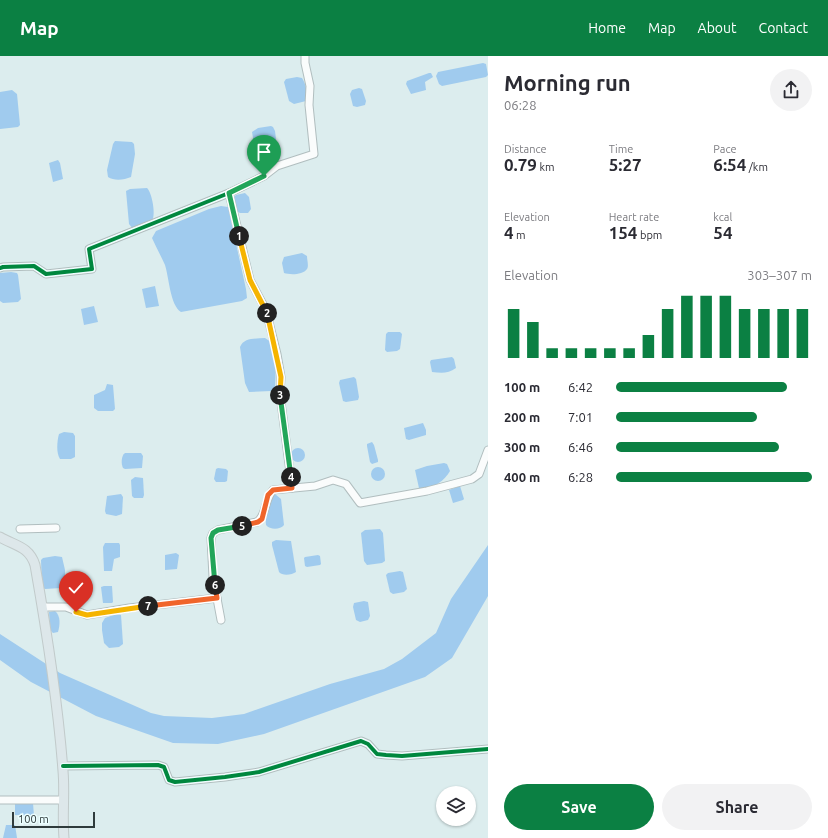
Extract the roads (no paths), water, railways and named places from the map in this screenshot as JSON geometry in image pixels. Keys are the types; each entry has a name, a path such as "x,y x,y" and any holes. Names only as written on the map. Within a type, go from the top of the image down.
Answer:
{"main road":[{"path":"0,537 27,550 32,556 35,565 50,653 63,766 64,838"}],"street":[{"path":"0,268 34,266 46,274 92,269 90,249 229,193 264,176 277,166 314,154 309,105 310,86 305,63 306,56"},
{"path":"229,193 250,280 266,310 281,377 280,394 292,488"},
{"path":"221,620 214,577 211,538 213,533 218,530 258,522 262,519 268,495 273,490 315,486 333,480 346,484 360,503 374,502 406,494 428,491 472,479 478,474 488,450"},
{"path":"20,529 56,528"},
{"path":"42,607 66,607 87,615 129,608 217,598"},
{"path":"63,766 158,765 164,767 169,780 175,782 259,772 361,742 368,744 377,754 402,756 488,748"},
{"path":"0,800 64,800"}],"water":[{"path":"483,63 486,64 488,75 486,77 442,86 439,84 436,76 438,72"},
{"path":"431,73 433,77 425,82 426,90 411,94 406,84 407,81"},
{"path":"297,77 302,78 303,80 307,98 306,101 294,104 289,101 284,82 286,79"},
{"path":"359,88 362,89 366,101 365,105 357,107 353,106 350,94 352,90"},
{"path":"12,90 17,94 20,125 18,127 0,129 0,92"},
{"path":"271,126 275,131 278,155 268,161 257,161 252,132 258,128"},
{"path":"115,141 132,142 134,144 135,154 131,177 119,180 108,177 107,170"},
{"path":"58,160 63,179 53,182 49,163"},
{"path":"147,188 151,194 154,211 153,220 133,229 129,224 126,191 130,189"},
{"path":"245,193 249,197 251,209 248,213 240,213 238,212 234,197"},
{"path":"221,206 228,207 247,298 242,301 181,312 174,303 165,265 152,238 156,231 209,209"},
{"path":"302,253 307,256 308,268 300,273 284,273 282,263 284,257"},
{"path":"0,273 17,273 18,275 21,299 18,302 3,303 0,301"},
{"path":"155,286 159,306 146,308 142,289"},
{"path":"94,306 98,322 84,325 81,309"},
{"path":"388,332 400,332 402,334 400,349 397,351 387,352 385,350 386,334"},
{"path":"265,338 271,342 276,364 275,388 271,391 249,392 245,383 240,347 247,340"},
{"path":"452,357 456,368 441,373 432,372 431,360"},
{"path":"354,377 356,379 359,397 358,400 343,401 339,383 340,380"},
{"path":"107,384 113,385 115,409 113,411 98,411 94,408 94,395 105,390"},
{"path":"423,423 426,430 426,435 409,440 406,439 404,428"},
{"path":"64,432 73,433 75,436 75,457 71,459 60,459 58,454 57,443 59,434"},
{"path":"372,442 378,462 372,464 370,462 367,444"},
{"path":"295,448 301,448 305,452 305,458 301,462 295,462 291,458 291,452"},
{"path":"125,453 141,453 143,456 142,468 123,468 122,460"},
{"path":"444,463 447,464 450,471 441,482 428,488 419,488 415,470"},
{"path":"375,467 381,467 385,471 385,477 381,481 375,481 371,477 371,471"},
{"path":"216,469 226,469 228,471 227,481 216,482 214,479"},
{"path":"135,477 143,478 143,498 134,498 132,496 131,480"},
{"path":"460,486 464,499 453,503 449,490"},
{"path":"121,494 123,497 122,514 116,516 106,514 107,496"},
{"path":"275,494 281,499 284,525 275,529 266,525 266,513 268,505"},
{"path":"380,529 383,533 385,561 382,563 367,565 364,561 361,533 365,530"},
{"path":"276,540 291,541 296,572 287,575 279,572 272,545 272,542"},
{"path":"105,543 119,543 120,545 120,557 114,559 112,571 104,571 103,547"},
{"path":"488,545 488,596 452,658 425,677 264,734 218,744 173,743 96,716 31,682 0,660 0,634 60,673 151,713 164,716 212,718 244,714 330,684 384,669 402,659 436,633 451,599"},
{"path":"176,553 179,555 177,569 165,570 165,555"},
{"path":"55,556 62,557 65,570 65,585 61,588 45,589 42,587 41,560 43,558"},
{"path":"320,556 320,565 305,566 305,557"},
{"path":"403,572 407,589 404,592 393,594 390,592 386,575 388,573"},
{"path":"112,586 112,603 103,603 101,587"},
{"path":"364,601 368,602 370,616 368,620 360,622 356,620 353,607 354,603"},
{"path":"55,611 58,615 60,624 58,632 53,633 50,630 49,612"},
{"path":"116,614 121,615 123,644 119,647 109,648 104,643 102,623 105,618"},
{"path":"15,802 33,803 34,816 15,815"},
{"path":"6,825 15,825 17,838 3,838"}]}
